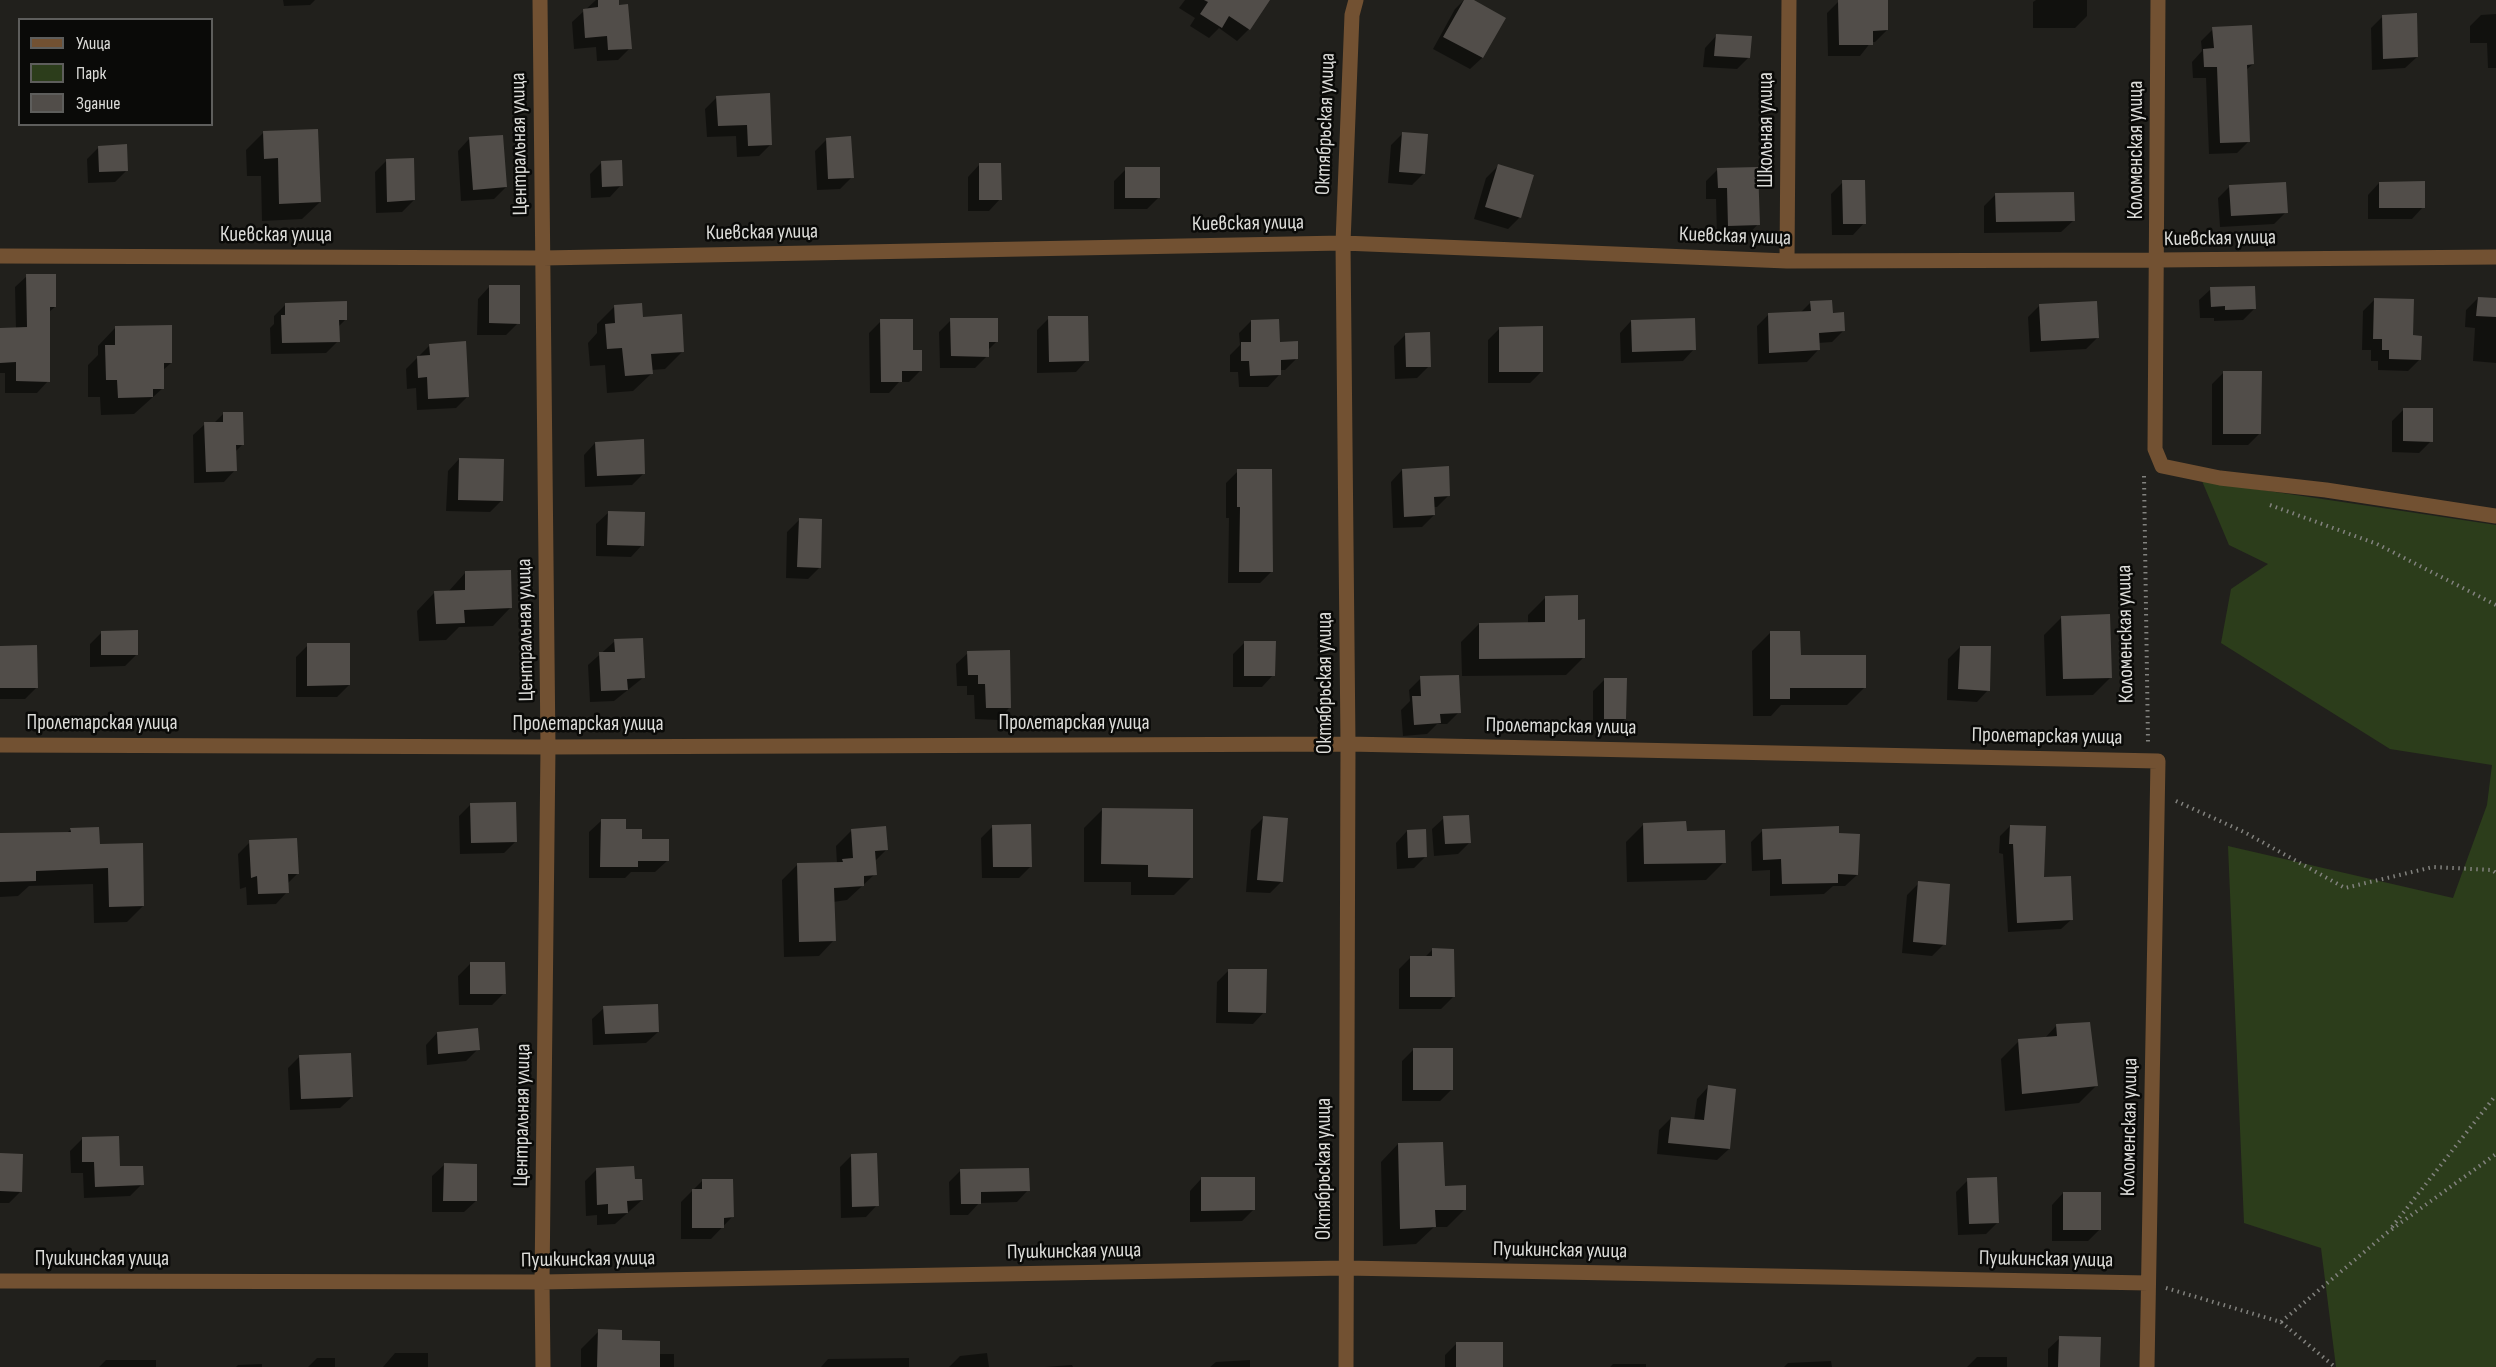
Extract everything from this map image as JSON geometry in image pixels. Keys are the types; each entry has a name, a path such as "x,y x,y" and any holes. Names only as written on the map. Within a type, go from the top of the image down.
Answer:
{"street":[{"name":"Центральная улица","path":"540,0 548,747 543,1367"},
{"name":"Октябрьская улица","path":"1346,1367 1348,744 1343,243 1352,15 1356,0"},
{"name":"Школьная улица","path":"1787,261 1789,0"},
{"name":"Коломенская улица","path":"2154,449 2158,261 2158,0"},
{"name":"Киевская улица","path":"0,256 543,258 1343,243 1787,261 2158,261 2496,257"},
{"path":"2154,449 2162,466 2220,478 2326,490 2496,516"},
{"name":"Пролетарская улица","path":"0,745 548,747 1348,744 2148,761"},
{"name":"Коломенская улица","path":"2147,1367 2158,793 2158,761 2148,761"},
{"name":"Пушкинская улица","path":"0,1281 542,1282 1345,1268 2148,1283"}],"path":[{"name":"Коломенская улица","path":"2148,761 2144,473 2154,449"},
{"path":"2259,501 2377,544 2496,605"},
{"path":"2158,793 2244,832 2345,888 2433,867 2493,870 2496,873"},
{"path":"2388,1232 2496,1095"},
{"path":"2281,1322 2388,1232 2496,1154"},
{"path":"2148,1283 2281,1322 2335,1367"}],"green space":[{"path":"2202,481 2496,525 2496,1367 2336,1367 2321,1248 2244,1223 2228,846 2453,898 2487,805 2492,765 2390,749 2221,643 2231,589 2268,564 2229,545"}],"building":[{"path":"598,0 619,0 619,5 628,4 632,49 608,50 607,36 585,38 583,9 598,7"},
{"path":"1204,0 1270,0 1250,30 1229,16 1222,28 1200,14 1208,2"},
{"path":"1464,0 1474,0 1506,18 1483,58 1443,37"},
{"path":"1838,0 1888,0 1888,30 1873,31 1873,45 1839,45"},
{"path":"2417,13 2418,57 2383,59 2382,15"},
{"path":"2252,25 2254,64 2247,65 2250,142 2220,143 2217,67 2204,67 2203,49 2214,48 2212,27"},
{"path":"1716,34 1752,36 1750,58 1714,56"},
{"path":"770,93 772,145 748,146 747,125 718,126 716,96"},
{"path":"318,129 321,202 279,204 278,158 264,159 263,131"},
{"path":"1402,132 1428,134 1425,174 1399,172"},
{"path":"503,135 507,187 473,190 469,137"},
{"path":"851,136 854,178 828,179 826,138"},
{"path":"127,144 128,171 99,172 98,146"},
{"path":"414,158 415,200 387,202 386,159"},
{"path":"622,160 623,186 602,187 601,161"},
{"path":"979,163 1001,163 1002,200 979,200"},
{"path":"1498,164 1534,175 1521,218 1485,207"},
{"path":"1125,167 1160,167 1160,198 1125,198"},
{"path":"1758,167 1760,225 1728,226 1727,188 1718,188 1717,168"},
{"path":"1842,180 1865,180 1866,224 1843,224"},
{"path":"2425,181 2425,208 2379,208 2379,182"},
{"path":"2286,182 2288,213 2231,216 2229,185"},
{"path":"2074,192 2075,221 1996,222 1995,193"},
{"path":"26,274 56,274 56,307 50,307 50,382 16,381 16,362 0,363 0,328 27,327"},
{"path":"489,285 520,285 520,324 489,323"},
{"path":"2255,286 2256,309 2225,310 2225,306 2211,307 2210,287"},
{"path":"2478,297 2496,298 2496,317 2476,316"},
{"path":"2374,298 2414,299 2413,335 2422,336 2421,360 2389,359 2389,350 2382,350 2382,339 2373,339"},
{"path":"1832,300 1833,313 1844,312 1845,331 1819,333 1820,350 1769,353 1768,313 1811,311 1810,301"},
{"path":"347,301 347,320 339,320 340,342 282,343 281,315 285,315 285,303"},
{"path":"2097,301 2099,338 2041,341 2039,304"},
{"path":"642,303 643,317 682,314 684,352 651,354 653,374 625,376 622,348 607,349 605,324 615,323 614,305"},
{"path":"1048,316 1088,316 1089,361 1049,362"},
{"path":"950,318 998,318 998,342 989,342 989,357 951,356"},
{"path":"1695,318 1696,350 1632,352 1631,320"},
{"path":"880,319 913,319 913,350 922,350 922,371 902,371 902,382 881,382"},
{"path":"1279,319 1280,342 1298,341 1298,359 1281,360 1281,375 1250,376 1249,361 1241,361 1241,342 1251,342 1251,320"},
{"path":"172,325 172,363 164,363 164,389 153,389 153,397 118,398 117,380 106,380 105,345 115,345 115,326"},
{"path":"1543,326 1543,372 1499,372 1499,327"},
{"path":"1430,332 1431,367 1406,367 1405,333"},
{"path":"466,341 469,397 428,399 427,377 418,378 417,356 430,355 429,344"},
{"path":"2223,371 2262,371 2261,434 2223,434"},
{"path":"2403,408 2433,408 2433,442 2403,441"},
{"path":"223,412 243,412 244,445 236,445 237,471 206,472 204,422 223,422"},
{"path":"644,439 645,474 597,476 595,442"},
{"path":"459,458 504,459 503,501 458,500"},
{"path":"1449,466 1450,496 1434,497 1435,515 1404,517 1402,469"},
{"path":"1237,469 1272,469 1273,572 1239,572 1240,507 1237,507"},
{"path":"608,511 645,512 644,546 607,545"},
{"path":"799,518 822,519 821,568 797,567"},
{"path":"511,570 512,608 464,610 465,623 436,624 434,591 465,590 465,571"},
{"path":"1578,595 1578,620 1585,619 1585,658 1479,659 1479,623 1545,622 1545,596"},
{"path":"2110,614 2112,678 2063,679 2061,616"},
{"path":"138,630 138,655 101,655 101,631"},
{"path":"1770,631 1800,631 1801,655 1866,655 1866,688 1790,688 1790,699 1770,699"},
{"path":"643,638 645,678 627,679 628,690 601,691 599,652 615,652 614,639"},
{"path":"1244,641 1276,641 1275,676 1244,676"},
{"path":"307,643 350,643 350,685 307,686"},
{"path":"37,645 38,688 0,688 0,646"},
{"path":"1960,646 1991,646 1990,691 1958,689"},
{"path":"1010,650 1011,708 986,708 985,684 978,684 978,675 968,675 967,651"},
{"path":"1459,675 1461,713 1440,714 1441,723 1414,725 1412,696 1421,696 1420,676"},
{"path":"1604,678 1627,678 1626,719 1604,719"},
{"path":"516,802 517,842 471,843 470,803"},
{"path":"1102,808 1193,809 1193,878 1148,877 1148,865 1101,864"},
{"path":"1469,815 1471,843 1445,844 1443,816"},
{"path":"1263,816 1288,818 1283,882 1257,880"},
{"path":"601,819 626,819 626,829 642,829 642,839 669,839 669,861 638,861 638,867 600,867"},
{"path":"1686,821 1687,831 1725,830 1726,863 1644,864 1643,823"},
{"path":"1031,824 1032,867 993,867 992,825"},
{"path":"2010,825 2046,826 2044,877 2071,876 2073,920 2017,923 2013,844 2009,844"},
{"path":"886,826 888,850 875,851 877,875 864,876 864,886 834,888 836,941 799,942 797,863 843,862 842,859 853,858 851,829"},
{"path":"1839,826 1839,833 1860,834 1858,875 1838,874 1838,883 1782,884 1781,859 1763,860 1762,829"},
{"path":"99,827 100,844 143,843 144,906 109,907 108,868 36,871 36,881 0,882 0,833 71,832 70,828"},
{"path":"1426,829 1427,857 1408,858 1407,830"},
{"path":"297,838 299,874 288,874 289,893 258,894 257,876 251,878 249,840"},
{"path":"1918,881 1950,884 1946,945 1913,942"},
{"path":"1432,948 1454,949 1455,997 1410,997 1410,956 1432,956"},
{"path":"470,962 505,962 506,994 470,994"},
{"path":"1228,969 1267,969 1266,1013 1228,1012"},
{"path":"658,1004 659,1032 605,1034 603,1006"},
{"path":"2090,1022 2098,1086 2022,1094 2018,1039 2057,1036 2056,1024"},
{"path":"478,1028 480,1050 438,1054 437,1032"},
{"path":"1413,1048 1453,1048 1453,1090 1413,1090"},
{"path":"351,1053 353,1097 301,1099 299,1055"},
{"path":"1708,1085 1736,1089 1730,1149 1668,1143 1671,1117 1704,1120"},
{"path":"119,1136 120,1166 143,1166 144,1185 95,1187 94,1162 82,1162 82,1137"},
{"path":"1443,1142 1445,1186 1466,1185 1466,1210 1435,1210 1436,1227 1400,1229 1398,1143"},
{"path":"0,1153 23,1154 22,1192 0,1191"},
{"path":"877,1153 879,1206 852,1207 851,1154"},
{"path":"444,1163 477,1164 477,1201 443,1201"},
{"path":"634,1166 635,1179 642,1179 643,1200 627,1201 628,1213 608,1214 608,1204 597,1205 596,1168"},
{"path":"1029,1168 1030,1191 981,1192 981,1204 961,1204 960,1169"},
{"path":"1201,1177 1255,1177 1255,1210 1201,1211"},
{"path":"1997,1177 1999,1223 1969,1224 1967,1178"},
{"path":"702,1179 733,1179 734,1217 724,1218 724,1228 692,1228 692,1189 702,1189"},
{"path":"2063,1192 2101,1192 2101,1230 2063,1230"},
{"path":"598,1329 622,1330 622,1340 660,1341 660,1367 597,1367"},
{"path":"2059,1336 2101,1337 2100,1367 2058,1367"},
{"path":"1456,1342 1503,1342 1503,1367 1456,1367"}]}
